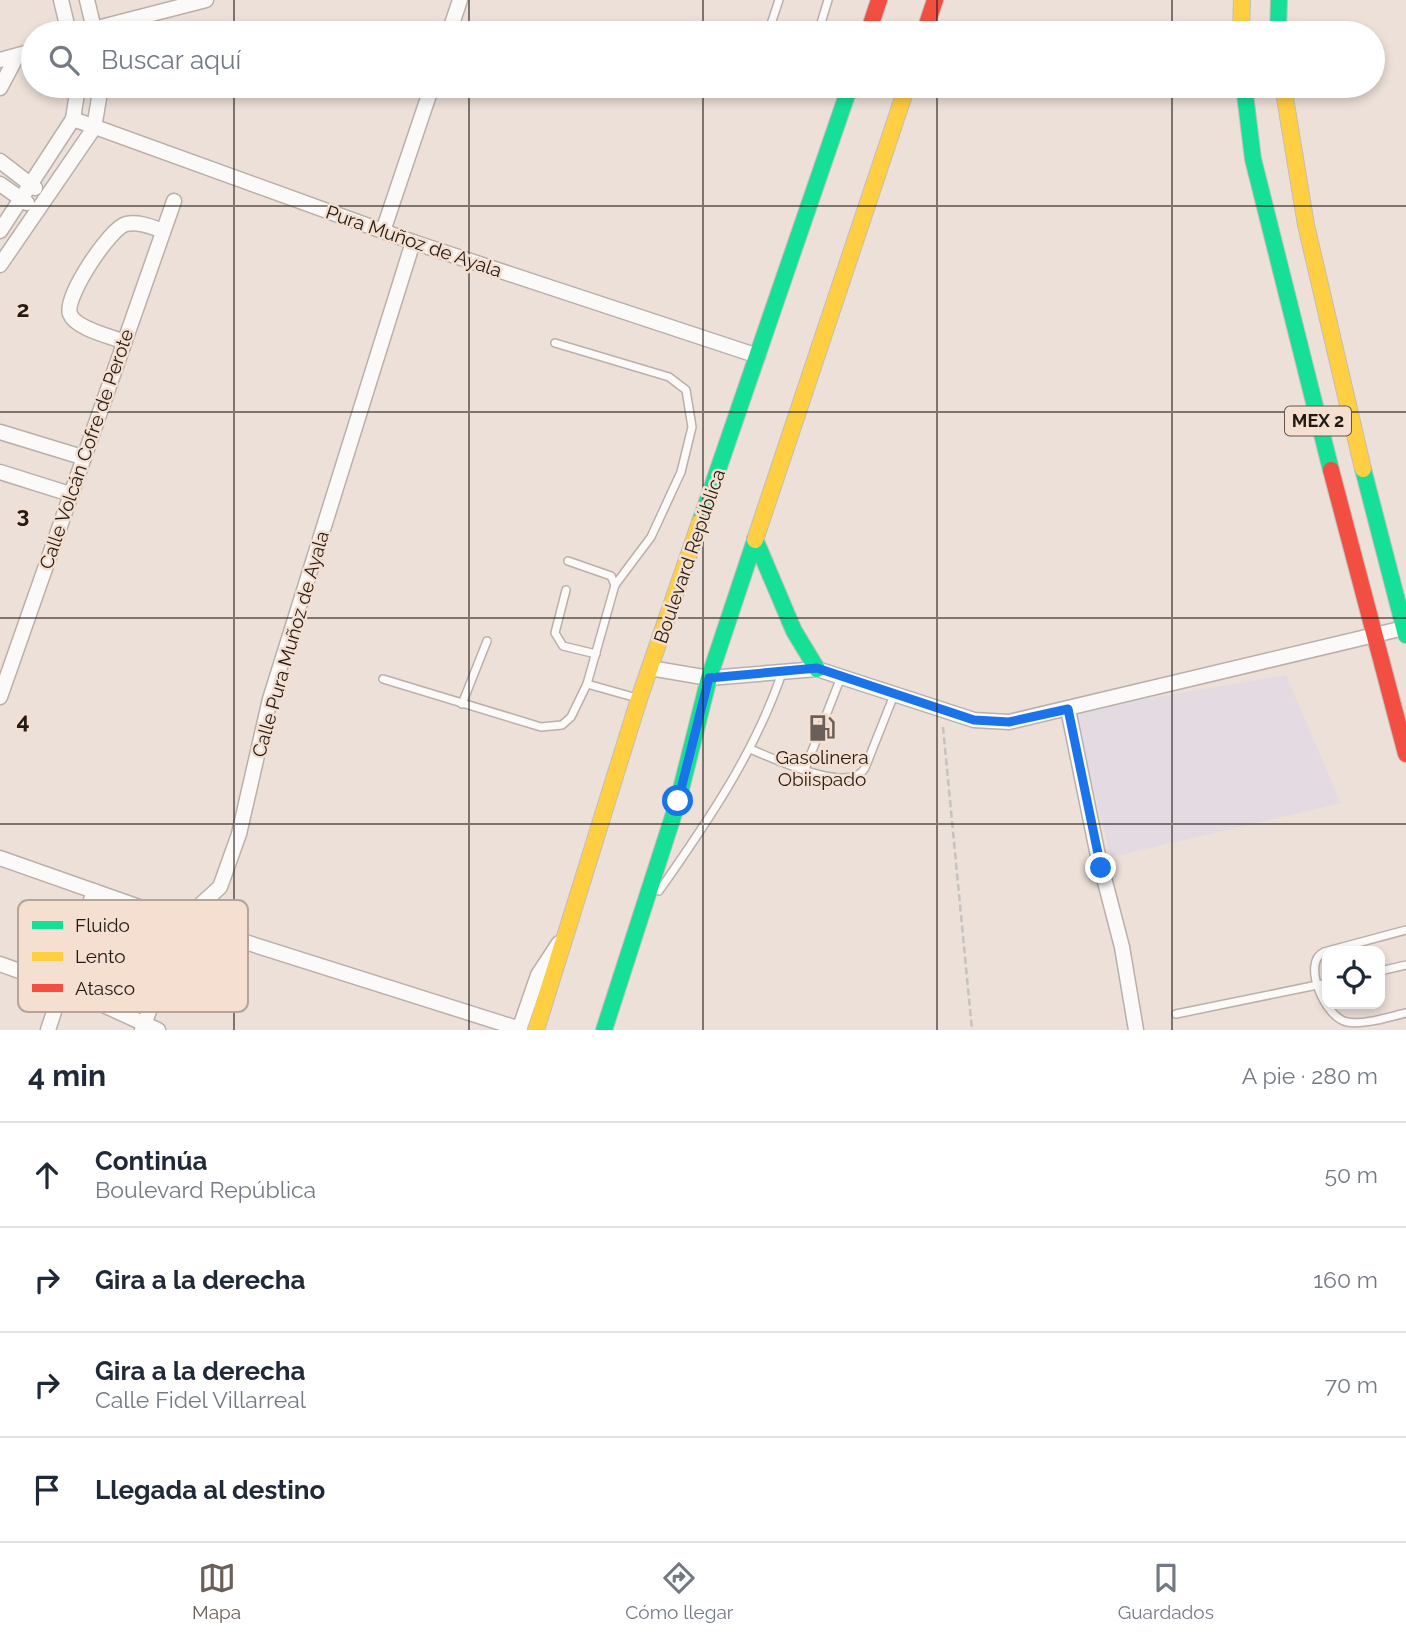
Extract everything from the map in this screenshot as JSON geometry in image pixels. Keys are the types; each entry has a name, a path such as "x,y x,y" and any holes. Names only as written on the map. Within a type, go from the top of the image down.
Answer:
{"main road":[{"path":"872,21 879,0"},
{"path":"928,21 935,0"},
{"path":"1241,21 1242,0"},
{"path":"1278,21 1279,0"},
{"name":"Boulevard República","path":"525,1030 567,935 639,699 846,98"},
{"path":"604,1030 678,801 709,678 903,98"},
{"name":"MEX 2","path":"1245,98 1253,159 1262,197 1406,754"},
{"name":"MEX 2","path":"1285,98 1298,196 1322,305 1405,632"},
{"path":"755,539 794,631 817,668"}],"street":[{"path":"61,0 66,21"},
{"path":"86,0 92,21"},
{"path":"133,21 206,0"},
{"path":"453,21 460,0"},
{"path":"0,60 21,55"},
{"path":"0,88 17,56"},
{"path":"0,230 74,119 77,98"},
{"path":"0,265 94,128 99,98"},
{"path":"383,231 428,98"},
{"name":"Pura Muñoz de Ayala","path":"74,119 413,242 758,356"},
{"path":"0,161 46,196"},
{"path":"0,184 36,210"},
{"name":"Calle Volcán Cofre de Perote","path":"0,697 122,341 174,201"},
{"path":"122,341 76,322 70,315 69,303 73,290 116,229 135,223 163,231"},
{"name":"Calle Pura Muñoz de Ayala","path":"206,900 220,887 239,834 270,699 413,242"},
{"path":"0,432 82,457"},
{"path":"0,472 70,494"},
{"path":"650,668 709,678 817,668 974,720 1009,722 1374,636 1405,632"},
{"path":"1068,709 1097,851 1122,947 1136,1030"},
{"path":"0,858 119,900"},
{"path":"91,900 94,891"},
{"path":"248,943 525,1030"},
{"path":"0,964 18,970"},
{"path":"48,1030 55,1012"},
{"path":"115,1012 148,1028"}],"lane":[{"path":"772,21 779,0"},
{"path":"822,21 828,0"},
{"path":"383,679 526,723 552,727 562,725 571,717 587,684 615,585 651,537 681,472 692,426 686,390 668,377 555,343"},
{"path":"568,561 603,571 611,576 615,585"},
{"path":"566,590 555,633 563,646 596,654"},
{"path":"462,704 487,641"},
{"path":"640,916 711,815 750,750 782,673"},
{"path":"805,769 841,677"},
{"path":"587,684 639,699"},
{"path":"750,750 839,780 860,776 894,695"},
{"path":"1406,930 1320,954 1314,964 1318,985 1335,1017 1346,1022 1406,1013"},
{"path":"1385,970 1406,965"},
{"path":"1176,1014 1322,984"}],"path":[{"path":"941,710 972,1030"}],"shaded area":[{"path":"1286,675 1341,803 1111,857 1074,711"}],"traffic: fast":[{"path":"1278,21 1279,0"},
{"path":"700,522 846,98"},
{"path":"1245,98 1253,159 1331,470"},
{"path":"1363,469 1406,635"},
{"path":"755,539 794,631 817,669"},
{"path":"604,1030 678,801 709,678 755,540"}],"traffic: slow":[{"path":"1241,21 1242,0"},
{"path":"755,540 903,98"},
{"path":"1285,98 1306,225 1363,469"},
{"path":"536,1030 639,699 700,522"}],"traffic: jam":[{"path":"872,21 879,0"},
{"path":"928,21 935,0"},
{"path":"1331,470 1406,754"}],"place":[{"name":"Gasolinera Obiispado","path":"822,728"}],"route":[{"path":"678,801 709,678 817,668 974,720 1009,722 1068,709 1101,868"}]}
